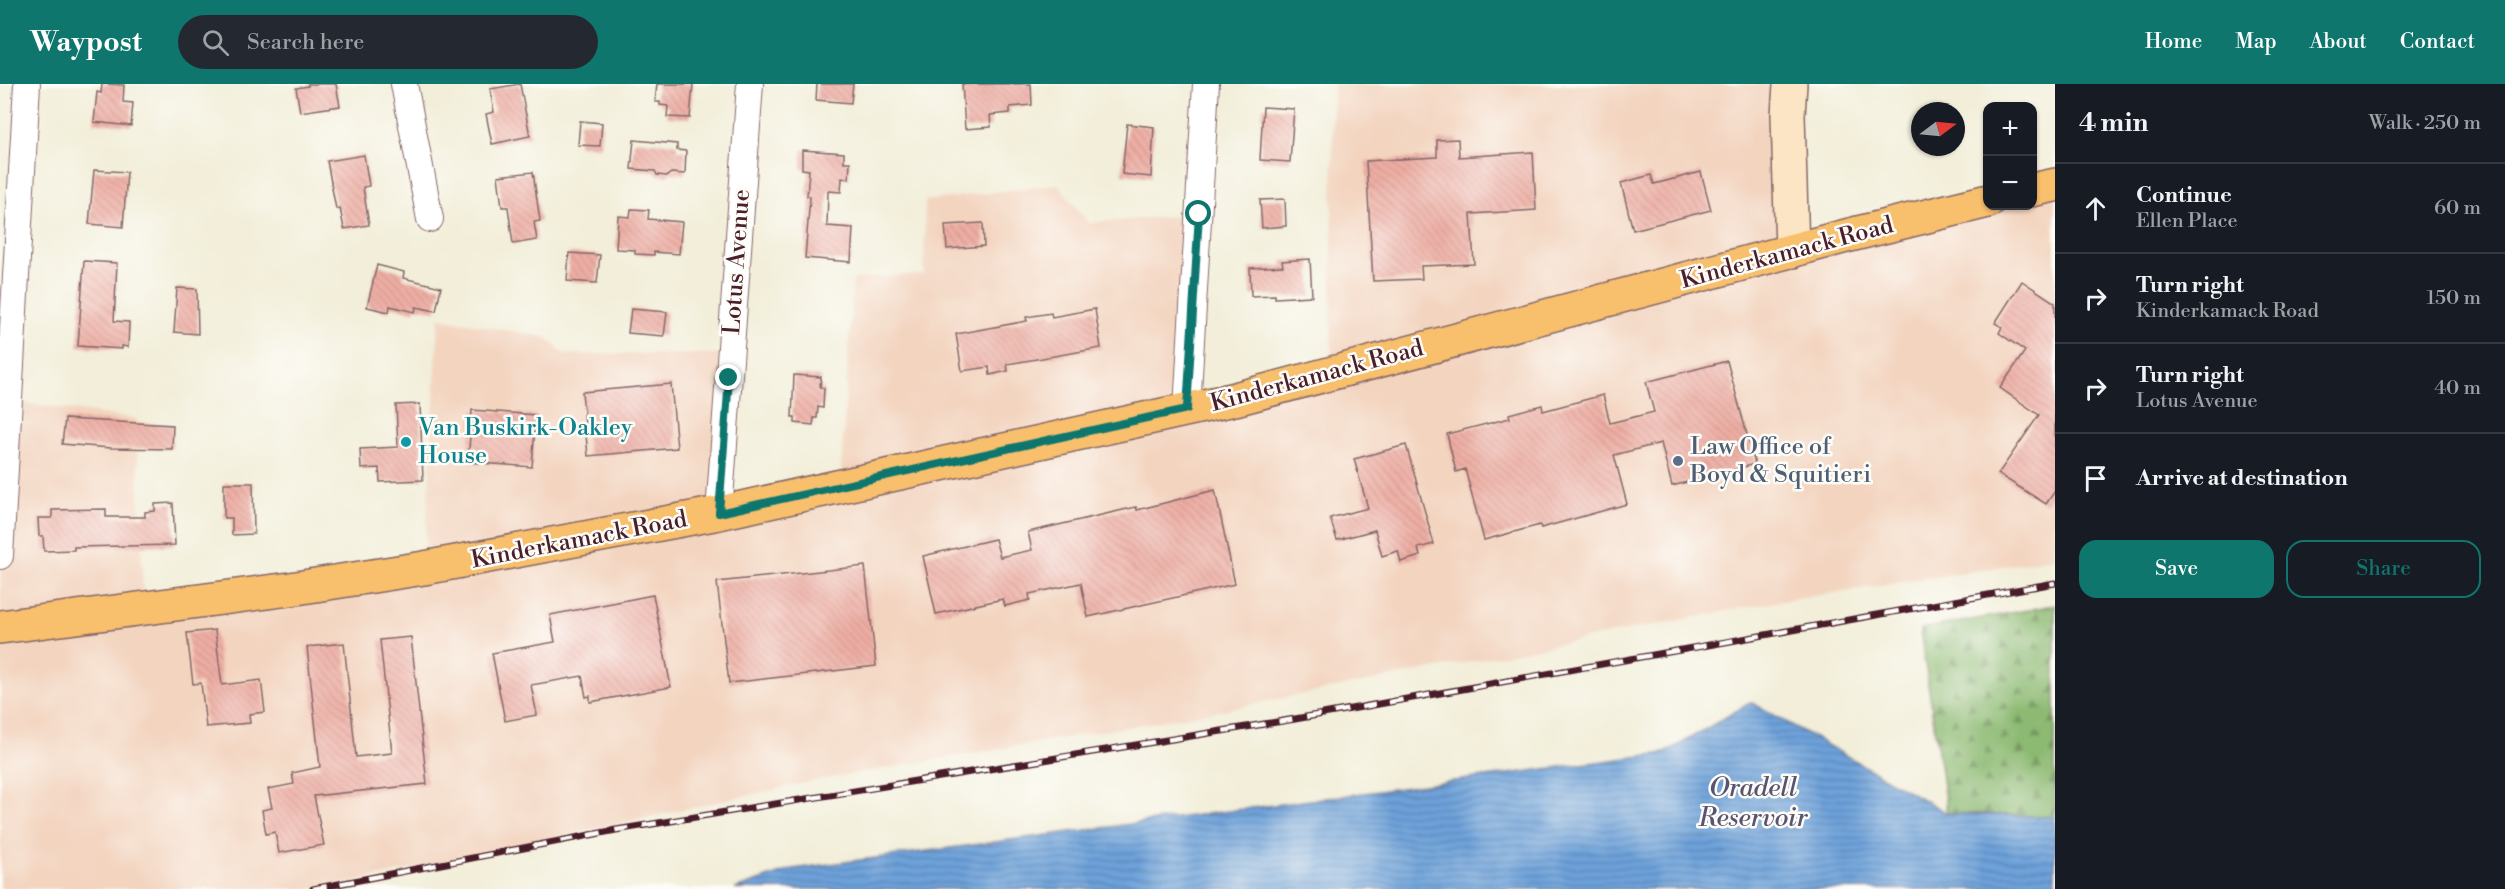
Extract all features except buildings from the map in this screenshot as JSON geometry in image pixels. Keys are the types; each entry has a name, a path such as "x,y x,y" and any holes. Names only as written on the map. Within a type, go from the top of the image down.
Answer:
{"main road":[{"path":"2037,189 2055,185"},
{"name":"Kinderkamack Road","path":"0,627 290,589 424,568 719,513 1266,391 1792,250 1983,202"}],"street":[{"path":"0,556 27,84"},
{"path":"404,84 430,219"},
{"name":"Lotus Avenue","path":"719,513 750,84"},
{"path":"1187,409 1206,84"},
{"path":"1790,84 1788,115 1792,250"}],"shaded area":[{"path":"1333,84 1759,84 1790,90 1792,250 1983,207 1983,210 2037,210 2037,201 2055,185 2055,558 1752,606 1214,712 813,781 321,889 0,889 0,467 9,401 136,419 144,609 424,568 439,318 545,337 565,354 731,354 719,512 840,486 853,279 924,274 925,201 1058,184 1089,223 1199,214 1187,409 1331,373"}],"green space":[{"path":"2055,605 2055,817 1947,813 1920,629"}],"water":[{"name":"Oradell Reservoir","path":"1751,702 1947,813 2055,817 2055,889 735,889 793,869 1665,753"}],"railway":[{"path":"313,889 616,830 1295,719 2055,583"}],"place":[{"name":"Van Buskirk-Oakley House","path":"406,442"},
{"name":"Law Office of Boyd & Squitieri","path":"1678,461"}],"route":[{"path":"729,378 719,513 1187,409 1199,214"}]}
